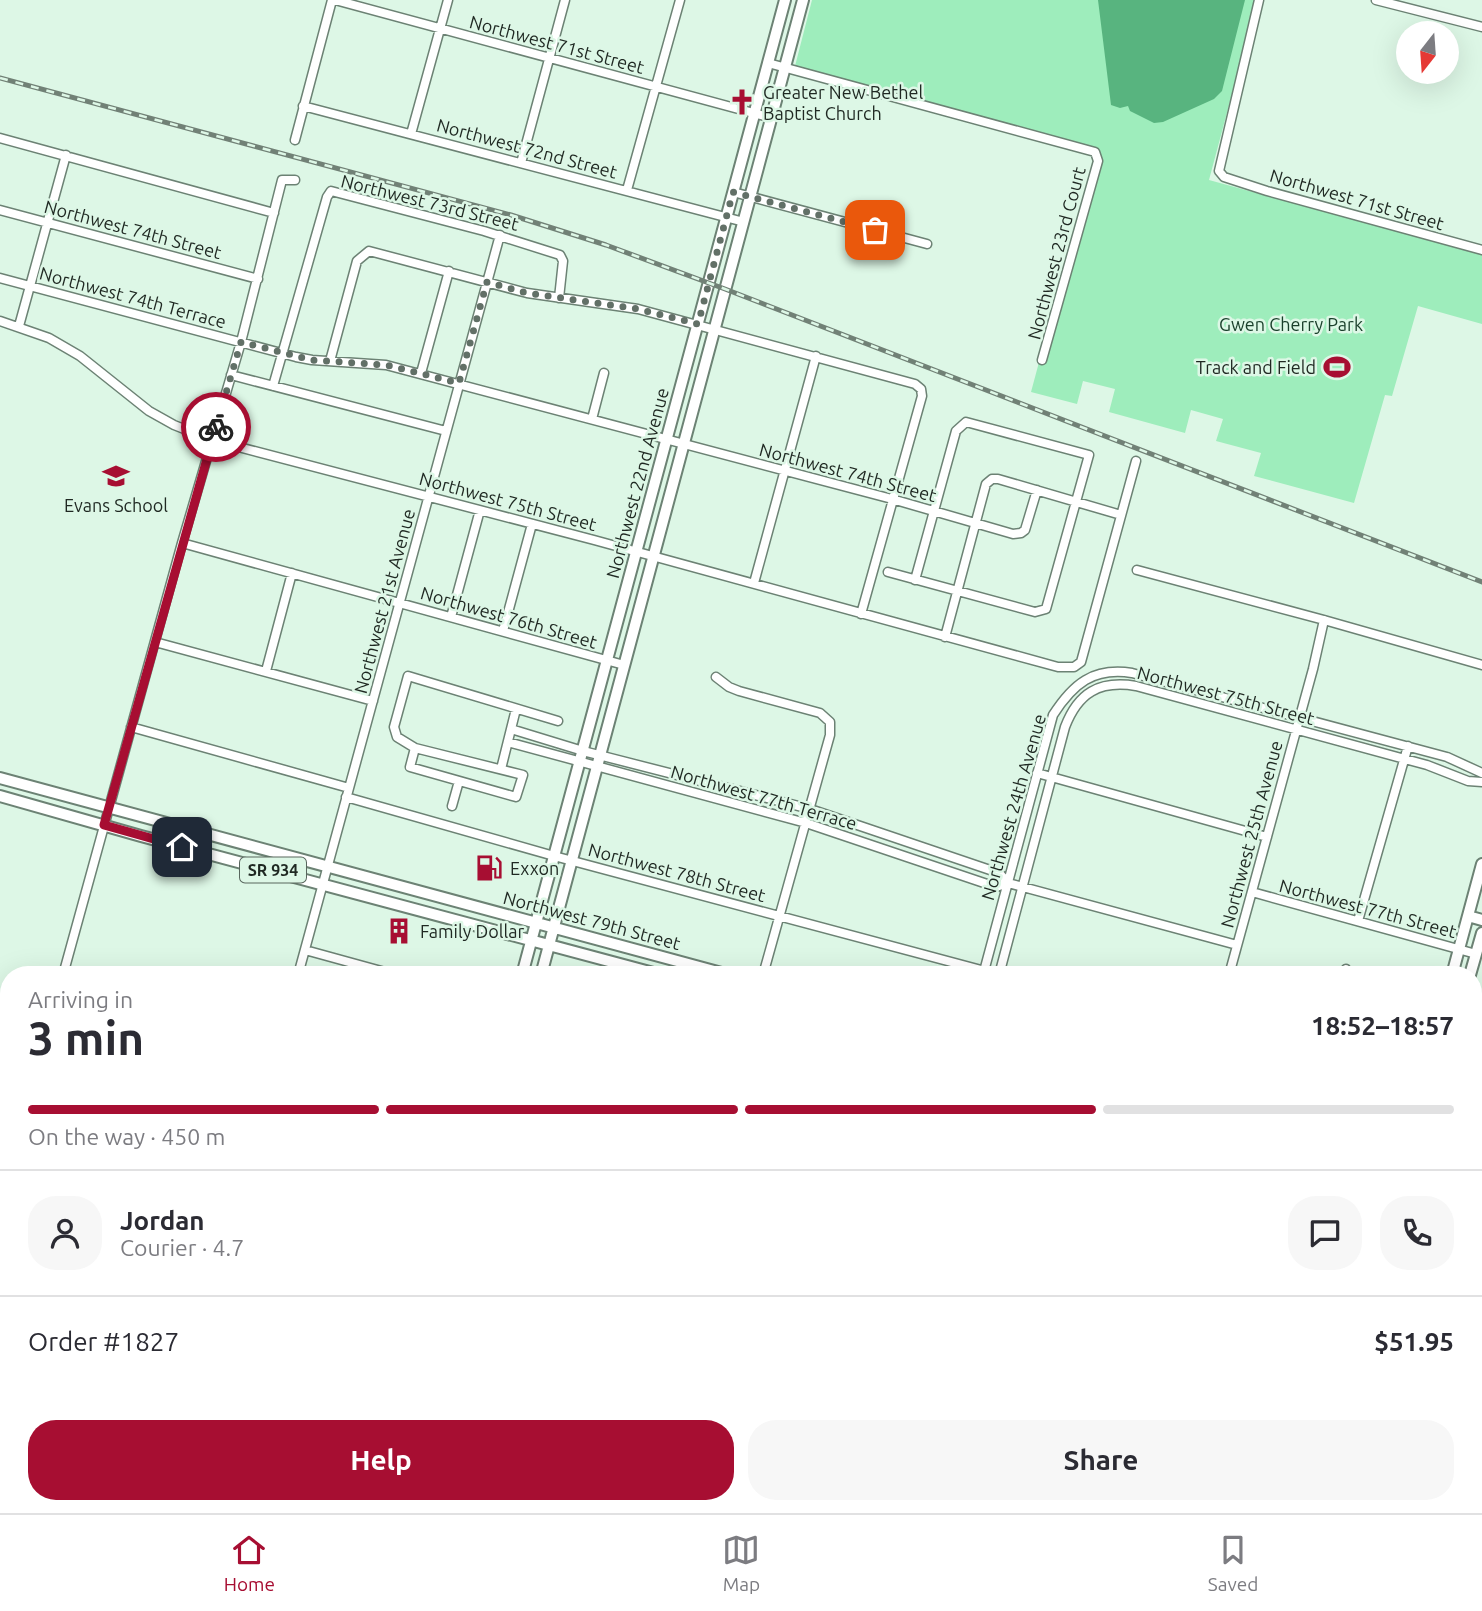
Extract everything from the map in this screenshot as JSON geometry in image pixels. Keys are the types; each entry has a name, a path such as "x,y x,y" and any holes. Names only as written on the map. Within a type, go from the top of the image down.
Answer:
{"main road":[{"name":"Northwest 22nd Avenue","path":"525,966 785,0"},
{"name":"Northwest 22nd Avenue","path":"543,966 803,0"},
{"name":"Northwest 79th Street","path":"0,779 696,966"},
{"name":"Northwest 79th Street","path":"0,796 629,966"},
{"path":"202,852 207,834"},
{"path":"1454,966 1482,864"},
{"path":"439,914 442,898"},
{"path":"1468,916 1482,920"},
{"path":"1473,966 1482,933"},
{"path":"649,966 661,963 696,966"}],"street":[{"name":"Northwest 71st Street","path":"333,0 772,118"},
{"path":"295,139 333,0"},
{"path":"411,134 449,0"},
{"path":"521,163 565,0"},
{"path":"627,190 680,0"},
{"name":"Northwest 71st Street","path":"1259,0 1219,172 1224,177 1482,250"},
{"path":"1376,0 1482,27"},
{"path":"768,63 785,67"},
{"name":"Northwest 23rd Court","path":"785,67 1095,152 1098,161 1042,360"},
{"name":"Northwest 72nd Street","path":"303,106 744,222"},
{"path":"0,138 274,214"},
{"path":"19,326 66,155"},
{"path":"65,966 182,543 241,342 282,180 295,180"},
{"name":"Northwest 73rd Street","path":"282,353 329,193 337,191 500,235 560,255 562,261 559,298"},
{"path":"733,192 927,244"},
{"name":"Northwest 74th Street","path":"0,210 258,279"},
{"name":"Northwest 21st Avenue","path":"301,966 500,235"},
{"path":"330,361 357,261 369,251 527,293 638,309 915,384 922,389 922,396 861,614"},
{"path":"421,373 449,271"},
{"name":"Northwest 74th Terrace","path":"0,278 282,353 312,360 386,365 667,439"},
{"name":"Northwest 75th Street","path":"0,321 49,338 80,356 149,411 174,425 212,440 754,583 1058,667 1074,667 1081,662 1121,515"},
{"path":"273,386 282,353"},
{"path":"754,583 816,356"},
{"path":"592,419 604,373"},
{"path":"231,375 446,431"},
{"path":"888,572 915,580 1035,612 1046,609 1089,455 966,422 956,432 915,580"},
{"name":"Northwest 74th Street","path":"667,439 1013,534 1021,533 1027,527 1037,490"},
{"path":"944,637 986,484 992,479 998,479 1121,515 1136,461"},
{"path":"451,617 480,510"},
{"path":"503,631 532,524"},
{"name":"Northwest 76th Street","path":"182,543 624,665"},
{"path":"1137,570 1482,665"},
{"path":"266,671 292,573"},
{"name":"Northwest 25th Avenue","path":"1231,966 1324,620"},
{"path":"155,642 373,701"},
{"name":"Northwest 75th Street","path":"1106,671 1132,673 1447,757 1482,773"},
{"name":"Northwest 24th Avenue","path":"986,966 1053,715 1066,696 1084,679 1106,671"},
{"path":"415,748 410,767 516,797 523,775 415,748 397,737 394,727 408,676 558,721"},
{"path":"716,677 729,687 820,713 830,722 830,735 765,966"},
{"name":"Northwest 75th Street","path":"1001,966 1071,711 1088,693 1100,687 1124,684 1178,697 1404,759 1468,781 1482,782"},
{"path":"1178,697 1181,686"},
{"path":"1234,713 1237,701"},
{"path":"501,769 516,709"},
{"name":"Northwest 78th Street","path":"131,727 348,793 458,830 962,966"},
{"name":"Northwest 77th Terrace","path":"511,729 581,757"},
{"path":"1352,745 1356,733"},
{"name":"Northwest 77th Terrace","path":"508,742 810,809 999,873 1008,883 1237,945"},
{"path":"1358,921 1408,747"},
{"name":"Northwest 77th Terrace","path":"598,760 806,823 996,887 1008,883"},
{"path":"1037,773 1267,837"},
{"path":"452,806 459,781"},
{"path":"843,836 848,822"},
{"path":"908,858 913,844"},
{"name":"Northwest 77th Street","path":"1252,892 1476,954"},
{"path":"305,950 363,966"}],"green space":[{"name":"Gwen Cherry Park","path":"812,0 1257,0 1209,180 1482,255 1482,324 1418,306 1392,396 1385,395 1354,503 1254,476 1261,453 1216,441 1223,419 1191,410 1185,433 1109,412 1115,389 1083,381 1077,404 1031,392 1096,150 794,70"}],"shaded area":[{"path":"1098,0 1245,0 1222,91 1214,99 1163,122 1154,123 1130,111 1128,106 1120,108 1111,105"}],"railway":[{"path":"0,78 511,215 606,245 1482,582"}],"way so far":[{"path":"216,427 241,342 296,357 386,365 459,383 487,282 527,293 638,309 698,324 733,192 875,230"}],"place":[{"name":"Greater New Bethel Baptist Church","path":"742,102"},
{"name":"Track and Field","path":"1337,367"},
{"name":"Evans School","path":"116,476"},
{"name":"Exxon","path":"489,868"},
{"name":"Family Dollar","path":"399,931"}],"route":[{"path":"182,847 104,825 216,427"}]}
